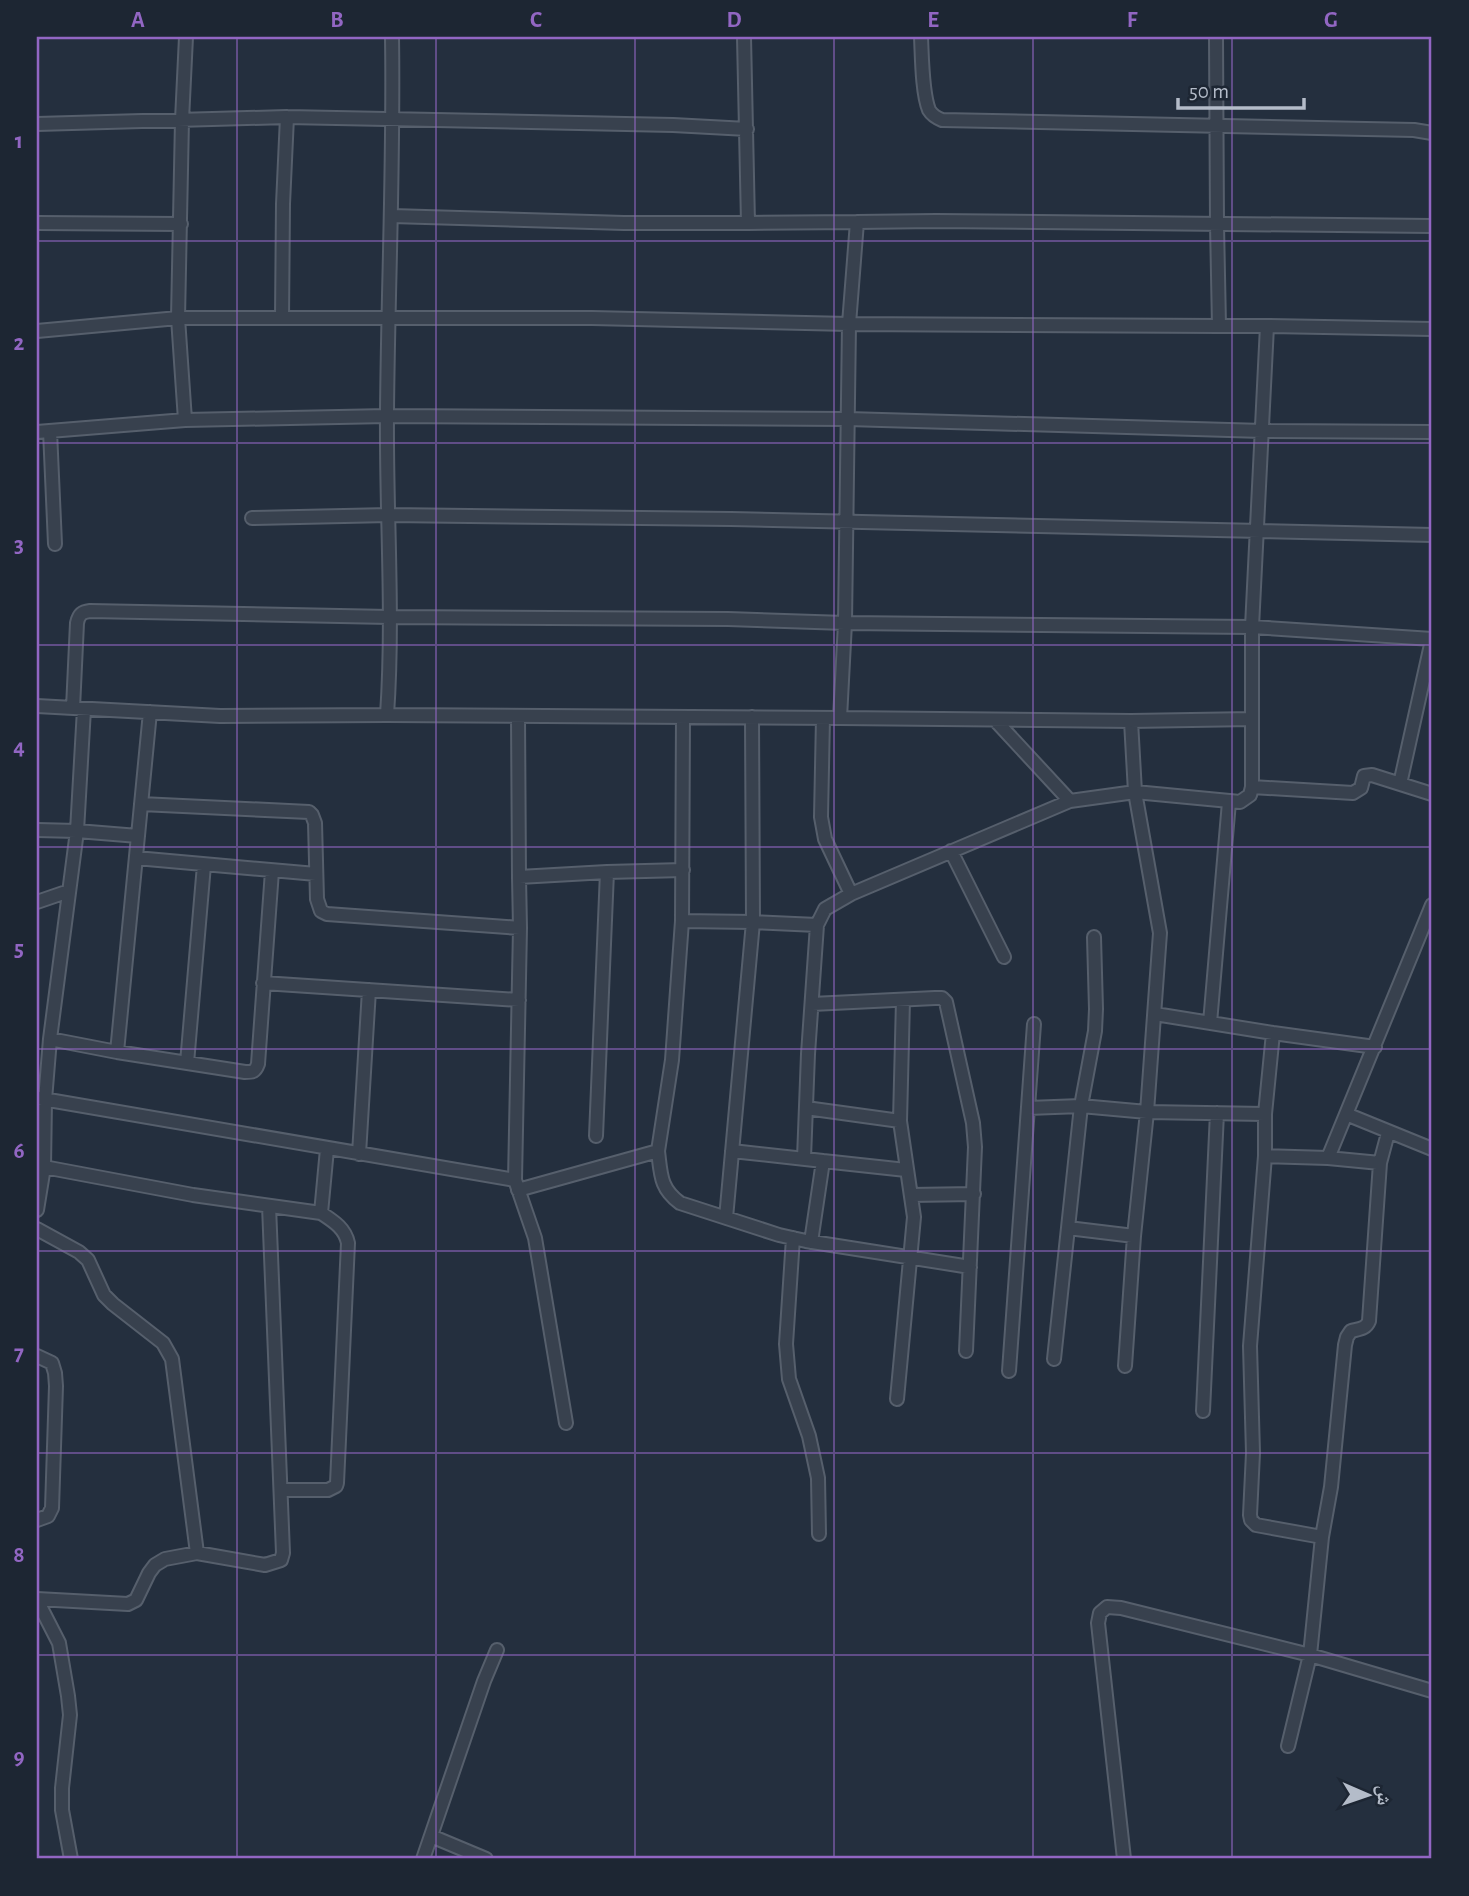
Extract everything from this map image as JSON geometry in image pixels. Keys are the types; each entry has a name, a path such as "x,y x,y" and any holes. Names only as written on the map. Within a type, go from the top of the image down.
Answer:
{"street":[{"path":"185,421 178,318 186,37"},
{"path":"387,715 387,416 393,37"},
{"path":"744,37 748,223"},
{"path":"921,37 926,95 934,117 942,120 1432,133"},
{"path":"1216,37 1219,326"},
{"path":"282,318 287,117"},
{"path":"37,124 287,117 747,129"},
{"path":"392,216 624,223 936,221 1432,226"},
{"path":"840,718 845,623 849,324 857,222"},
{"path":"37,223 181,224"},
{"path":"37,331 178,318 388,317 1432,329"},
{"path":"804,1158 817,925 825,909 851,894 1070,801 1135,792 1229,802 1247,799 1252,787 1252,627 1267,326"},
{"path":"55,544 43,431 185,421 387,416 848,419 1432,432"},
{"path":"252,518 389,515 845,521 1432,535"},
{"path":"37,1210 44,1167 41,1099 77,831 77,622 83,612 1252,627 1432,640 1400,784"},
{"path":"37,706 220,716 1131,721 1252,719"},
{"path":"117,1052 150,712"},
{"path":"518,716 520,928 516,1185 535,1238 566,1423"},
{"path":"683,717 682,921 672,1060 658,1151 663,1185 680,1203 793,1238 970,1267"},
{"path":"726,1218 753,922 752,718"},
{"path":"823,718 821,817 825,839 851,894"},
{"path":"995,720 1070,801"},
{"path":"1125,1366 1160,933 1135,792 1131,721"},
{"path":"1252,787 1353,793 1361,788 1363,778 1368,775 1432,794"},
{"path":"1210,1023 1229,802"},
{"path":"141,804 309,812 315,823 318,906 327,914 520,928"},
{"path":"37,830 138,836"},
{"path":"951,852 1004,957"},
{"path":"136,858 316,874"},
{"path":"187,1063 204,864"},
{"path":"519,877 683,870"},
{"path":"50,1040 245,1072 256,1070 272,871"},
{"path":"596,1136 607,872"},
{"path":"37,902 69,891"},
{"path":"1328,1158 1432,905"},
{"path":"682,921 817,925"},
{"path":"1054,1359 1081,1106 1095,1031 1094,937"},
{"path":"263,983 519,1000"},
{"path":"359,1154 369,990"},
{"path":"812,1004 942,998 946,1002 973,1123 975,1147 966,1351"},
{"path":"897,1399 914,1217 900,1121 903,1000"},
{"path":"1155,1014 1375,1047"},
{"path":"1009,1371 1034,1024"},
{"path":"1273,1033 1251,1335 1253,1453 1250,1515 1256,1525 1322,1537"},
{"path":"41,1099 359,1154 516,1185 658,1151"},
{"path":"1028,1108 1081,1106 1147,1112 1265,1114"},
{"path":"806,1108 900,1121"},
{"path":"1203,1410 1217,1113"},
{"path":"1346,1114 1432,1149"},
{"path":"1288,1746 1310,1655 1346,1337 1351,1331 1363,1329 1369,1321 1380,1163 1388,1133"},
{"path":"321,1213 327,1149"},
{"path":"732,1151 906,1170"},
{"path":"1265,1157 1328,1158 1380,1163"},
{"path":"811,1242 823,1160"},
{"path":"44,1167 193,1195 321,1213 342,1229 348,1243 337,1483 328,1490 281,1490"},
{"path":"911,1195 974,1194"},
{"path":"71,1859 62,1810 70,1715 68,1696 58,1643 37,1600 128,1604 136,1600 155,1565 165,1559 197,1553 265,1565 281,1560 281,1490 269,1206"},
{"path":"1068,1228 1134,1236"},
{"path":"37,1229 79,1252 88,1260 104,1295 163,1343 172,1359 197,1553"},
{"path":"793,1238 786,1344 789,1379 809,1436 818,1478 819,1534"},
{"path":"37,1356 52,1363 56,1386 52,1508 48,1516 37,1520"},
{"path":"1124,1859 1098,1623 1100,1612 1107,1607 1121,1608 1310,1655 1432,1691"},
{"path":"424,1859 497,1650"},
{"path":"431,1836 486,1859"}]}
